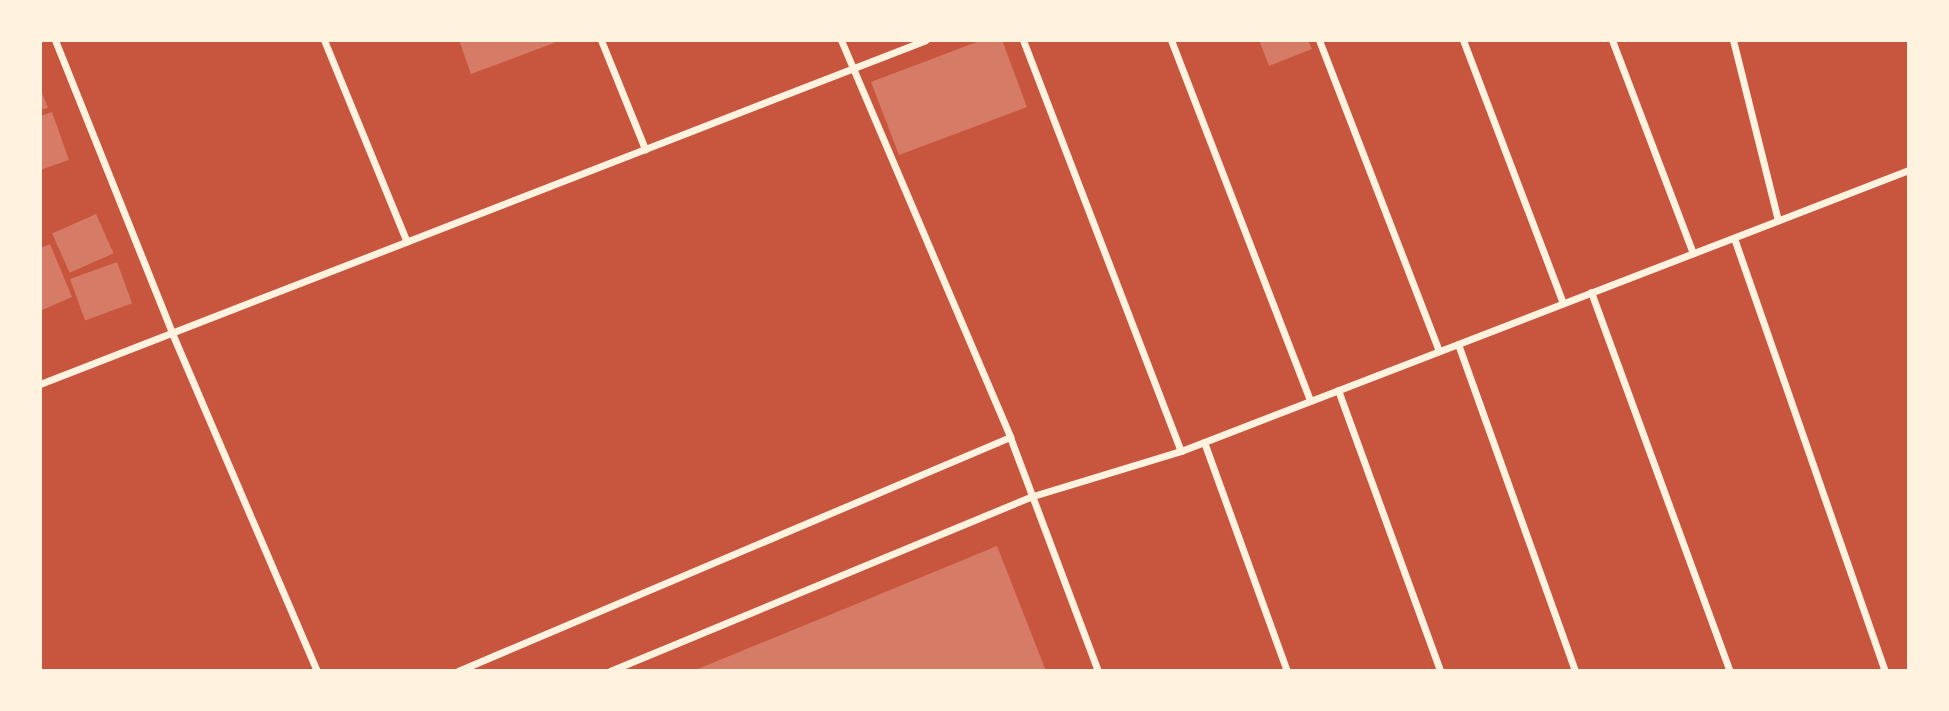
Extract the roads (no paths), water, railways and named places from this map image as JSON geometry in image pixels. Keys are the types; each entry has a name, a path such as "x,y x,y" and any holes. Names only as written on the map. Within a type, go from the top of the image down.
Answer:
{"street":[{"path":"55,40 172,333 317,671"},
{"path":"324,40 407,242"},
{"path":"601,40 645,149"},
{"path":"841,40 1010,438 1098,671"},
{"path":"40,384 926,40"},
{"path":"1023,40 1181,451"},
{"path":"1171,40 1310,401"},
{"path":"1319,40 1439,351"},
{"path":"1463,40 1563,303"},
{"path":"1612,40 1693,253"},
{"path":"1733,40 1778,220"},
{"path":"610,671 1032,496 1181,451 1909,170"},
{"path":"1734,238 1885,671"},
{"path":"1591,292 1730,671"},
{"path":"1458,344 1575,671"},
{"path":"1338,390 1440,671"},
{"path":"458,671 1010,438"},
{"path":"1204,442 1287,671"}]}
